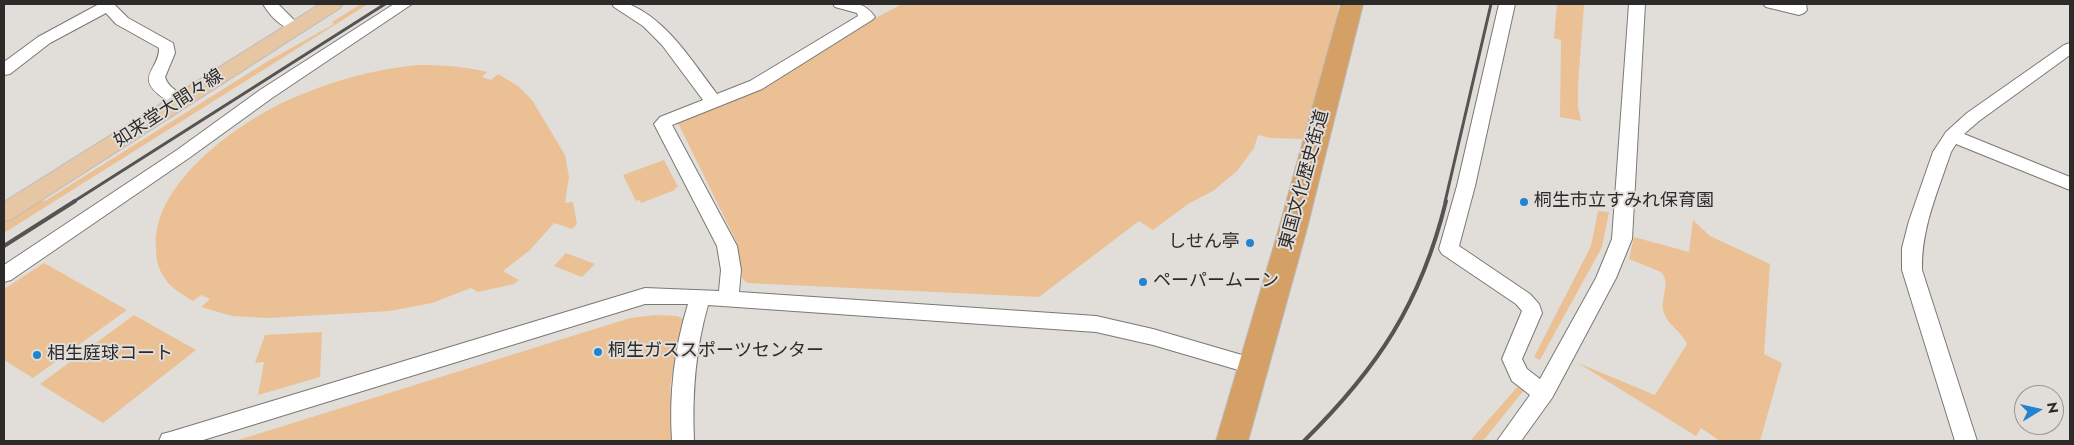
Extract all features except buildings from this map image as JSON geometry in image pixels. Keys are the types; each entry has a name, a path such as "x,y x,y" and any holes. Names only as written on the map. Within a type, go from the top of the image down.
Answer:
{"highway":[{"name":"東国文化歴史街道","path":"1232,441 1292,232 1352,4"}],"main road":[{"name":"如来堂大間々線","path":"4,213 333,4"}],"street":[{"path":"270,4 288,23 297,27"},
{"path":"4,275 183,154 266,94 404,4"},
{"path":"620,4 649,23 668,42 714,102"},
{"path":"728,299 732,270 727,246 663,124 666,120 756,85 867,16 862,10 840,4"},
{"path":"1507,4 1485,108 1449,249 1532,308 1532,313 1512,359 1517,373 1524,380 1544,392"},
{"path":"1517,439 1612,266 1622,239 1637,4"},
{"path":"1771,4 1799,10 1799,4"},
{"path":"4,70 44,40 107,5 122,21 167,46 168,53 157,73 157,82 160,87 180,102"},
{"path":"1966,441 1912,270 1912,248 1918,221 1942,152 1952,136 2070,48"},
{"path":"1952,136 2070,184"},
{"path":"170,441 634,298 658,296 700,297 1096,324 1153,337 1252,366"},
{"path":"683,441 681,410 685,371 693,319 700,297"}],"shaded area":[{"path":"361,4 368,4 4,233 4,220 43,200 45,201 268,61 334,24 332,22"},
{"path":"902,4 1339,4 1333,34 1303,139 1270,138 1258,135 1254,148 1237,171 1213,191 1188,204 1153,230 1139,221 1039,297 747,283 742,278 736,241 678,123"},
{"path":"1557,4 1584,4 1578,85 1578,107 1581,121 1560,117 1561,40 1554,38"},
{"path":"418,65 452,66 478,70 487,72 482,77 491,80 498,74 518,86 532,100 565,155 569,177 565,203 573,202 577,224 572,229 554,223 530,250 503,271 519,280 514,284 478,292 471,288 432,303 390,311 268,318 232,316 201,307 210,299 201,295 193,301 167,281 160,270 157,259 158,225 167,202 181,180 221,141 243,125 286,101 318,88 367,73"},
{"path":"664,160 678,187 675,190 641,203 640,200 636,201 623,175"},
{"path":"1598,211 1609,212 1602,247 1540,360 1534,357 1591,246"},
{"path":"1693,220 1710,236 1770,264 1764,354 1782,363 1760,441 1720,441 1701,428 1696,436 1578,363 1655,395 1687,344 1665,315 1663,309 1666,285 1664,276 1661,272 1629,259 1634,237 1689,252"},
{"path":"566,253 595,264 582,277 554,266"},
{"path":"44,263 127,310 33,378 4,360 4,289"},
{"path":"134,315 196,350 103,423 40,384"},
{"name":"桐生ガススポーツセンター","path":"656,315 677,316 684,319 670,386 674,441 235,441 630,318"},
{"path":"322,332 320,377 258,395 264,362 255,363 265,335"},
{"path":"1519,385 1524,390 1487,436 1482,441 1470,441"}],"railway":[{"path":"73,202 385,4"},
{"path":"1445,202 1491,4"},
{"path":"4,246 75,201"},
{"path":"1304,441 1354,387 1375,360 1393,332 1410,303 1424,271 1436,238 1446,201"}],"place":[{"name":"桐生市立すみれ保育園","path":"1524,202"},
{"name":"しせん亭","path":"1250,243"},
{"name":"ペーパームーン","path":"1143,282"},
{"name":"桐生ガススポーツセンター","path":"598,352"},
{"name":"相生庭球コート","path":"37,355"}]}
